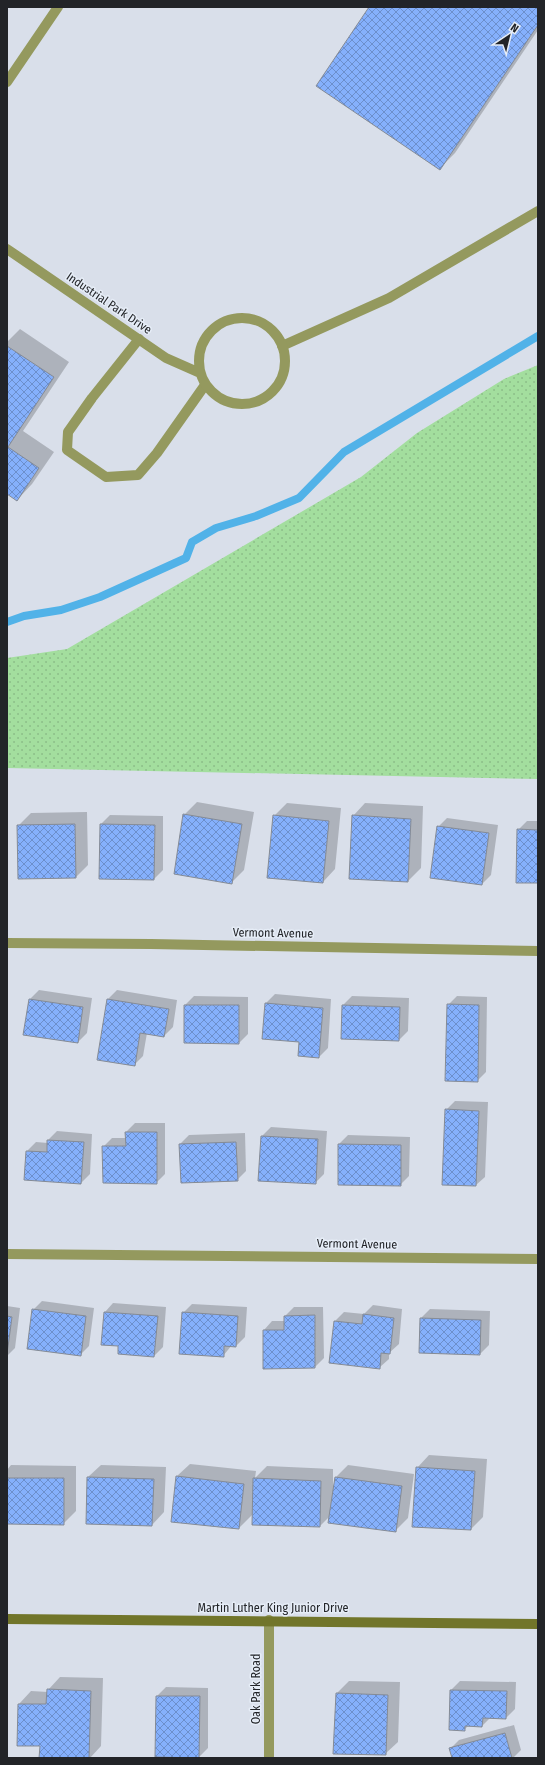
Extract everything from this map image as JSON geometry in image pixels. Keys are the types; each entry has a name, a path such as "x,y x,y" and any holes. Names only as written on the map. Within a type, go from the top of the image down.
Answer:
{"main road":[{"name":"Martin Luther King Junior Drive","path":"7,1619 269,1620 538,1624"}],"street":[{"path":"7,82 58,7"},
{"path":"282,346 389,298 538,211"},
{"name":"Industrial Park Drive","path":"7,249 166,358 200,373"},
{"path":"236,318 251,319 265,324 275,334 282,346 285,360 283,374 277,387 267,397 255,403 241,405 227,402 215,395 205,385 200,373 198,359 201,344 210,331 222,323 236,318"},
{"path":"138,339 92,398 68,432 67,450 106,477 138,475 157,453 205,385"},
{"name":"Vermont Avenue","path":"7,944 167,944 538,951"},
{"name":"Vermont Avenue","path":"7,1254 538,1259"},
{"name":"Oak Park Road","path":"269,1620 269,1758"}],"green space":[{"path":"538,365 538,779 7,768 7,658 67,649 361,477 417,433 504,379"}],"building":[{"path":"369,7 538,7 538,25 440,170 316,86"},
{"path":"7,346 54,377 8,447 39,468 17,501 7,494"},
{"path":"183,814 242,824 232,884 174,874"},
{"path":"273,815 329,821 323,883 267,878"},
{"path":"352,815 411,819 408,882 349,879"},
{"path":"75,824 76,878 18,879 17,825"},
{"path":"100,824 155,825 154,880 99,879"},
{"path":"437,826 489,833 482,885 430,878"},
{"path":"517,829 538,830 538,883 516,883"},
{"path":"29,999 83,1007 78,1043 23,1035"},
{"path":"107,999 169,1009 164,1037 140,1033 135,1066 97,1060"},
{"path":"265,1003 323,1008 319,1058 298,1056 299,1042 262,1039"},
{"path":"447,1004 479,1005 478,1082 445,1081"},
{"path":"184,1005 239,1005 239,1044 184,1043"},
{"path":"342,1005 400,1007 399,1041 341,1039"},
{"path":"445,1109 479,1111 476,1186 442,1185"},
{"path":"125,1132 157,1132 157,1184 103,1183 102,1146 126,1146"},
{"path":"261,1136 318,1139 316,1184 258,1181"},
{"path":"47,1140 84,1142 81,1184 24,1180 26,1151 47,1152"},
{"path":"236,1142 238,1181 181,1183 179,1144"},
{"path":"338,1144 401,1145 401,1186 338,1185"},
{"path":"32,1309 86,1316 81,1356 27,1349"},
{"path":"104,1312 158,1316 154,1357 118,1354 118,1346 101,1345"},
{"path":"182,1312 238,1316 236,1347 224,1346 224,1357 179,1354"},
{"path":"363,1314 394,1318 390,1354 381,1353 380,1369 329,1363 334,1321 362,1324"},
{"path":"315,1315 315,1368 263,1369 263,1330 284,1330 284,1316"},
{"path":"7,1316 12,1317 7,1354"},
{"path":"420,1318 481,1320 480,1355 419,1353"},
{"path":"416,1467 475,1471 471,1530 412,1527"},
{"path":"176,1476 244,1484 239,1529 171,1522"},
{"path":"87,1477 154,1479 152,1526 86,1524"},
{"path":"335,1477 402,1486 396,1532 328,1523"},
{"path":"7,1478 64,1478 64,1525 7,1524"},
{"path":"253,1478 321,1481 320,1527 252,1525"},
{"path":"47,1689 91,1691 89,1758 39,1758 40,1746 17,1746 18,1704 46,1704"},
{"path":"450,1690 507,1691 506,1719 483,1718 482,1727 465,1726 465,1731 449,1730"},
{"path":"336,1693 388,1695 386,1755 333,1754"},
{"path":"156,1696 200,1696 199,1758 155,1757"},
{"path":"505,1733 512,1758 452,1758 449,1748"}],"waterway":[{"path":"7,622 24,616 61,610 100,597 186,558 192,542 216,528 256,516 299,498 344,452 538,336"}]}
